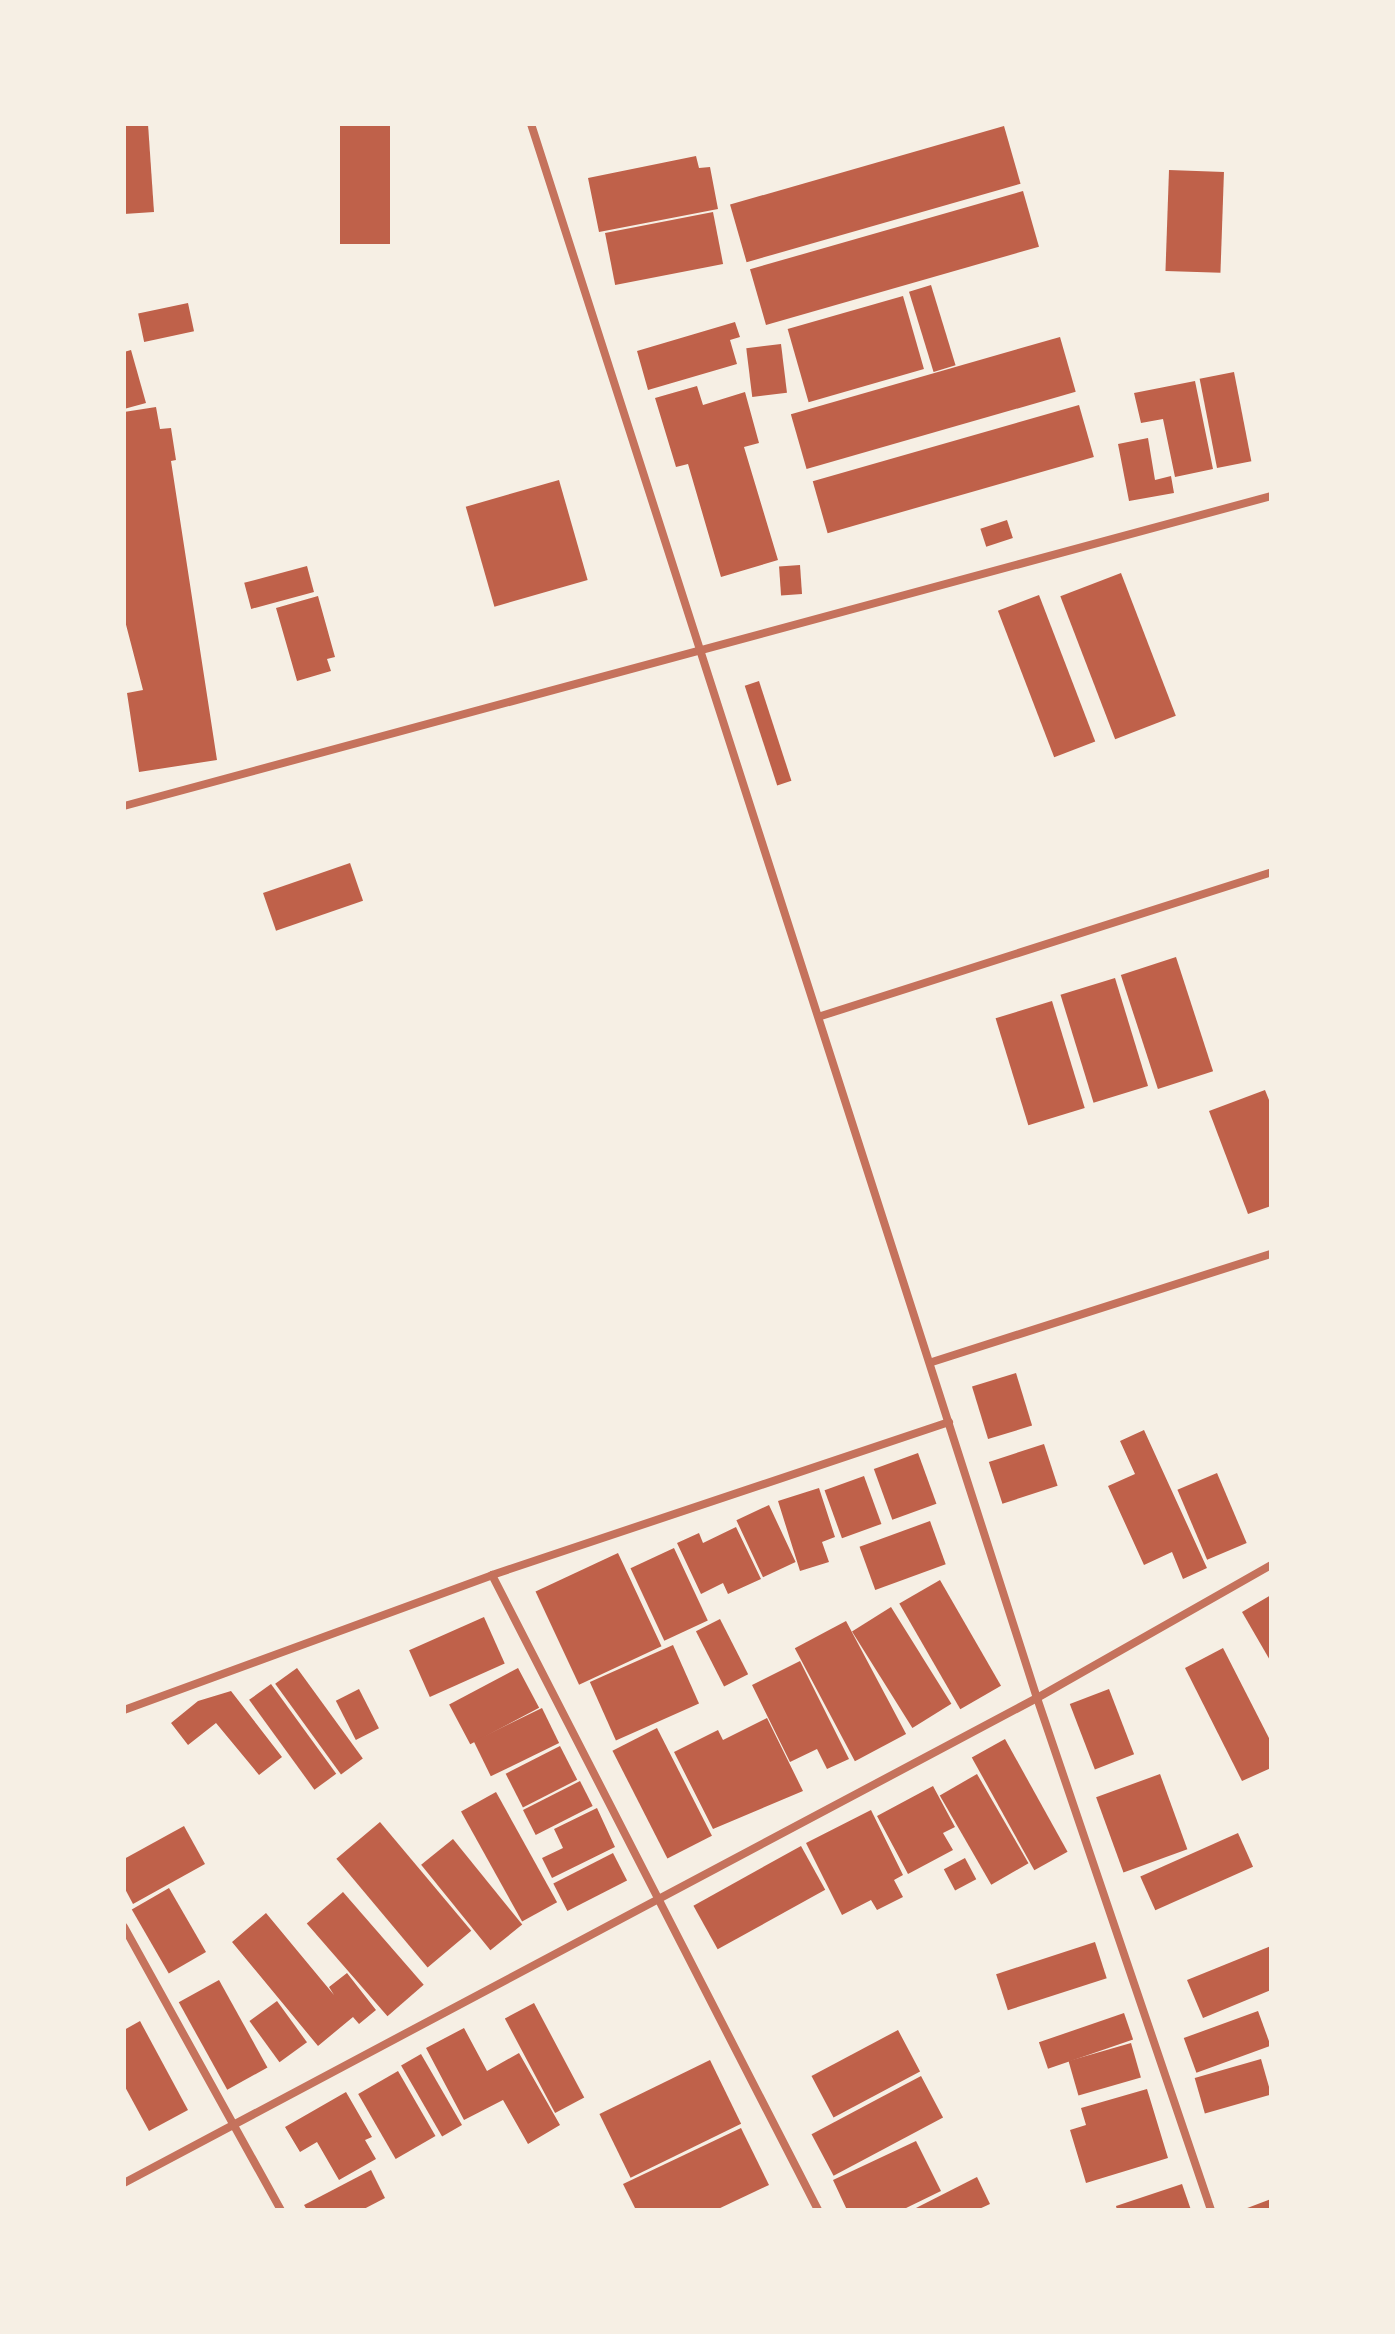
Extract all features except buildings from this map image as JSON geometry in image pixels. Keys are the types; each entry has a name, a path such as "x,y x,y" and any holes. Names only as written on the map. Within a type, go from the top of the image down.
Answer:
{"street":[{"path":"531,124 821,1016 1037,1698 1211,2210"},
{"path":"124,806 702,653 1271,496"},
{"path":"821,1016 1271,872"},
{"path":"932,1362 1271,1254"},
{"path":"124,1710 492,1575 949,1422"},
{"path":"124,2183 1037,1698 1271,1565"},
{"path":"492,1575 818,2210"},
{"path":"124,1927 281,2210"}]}
